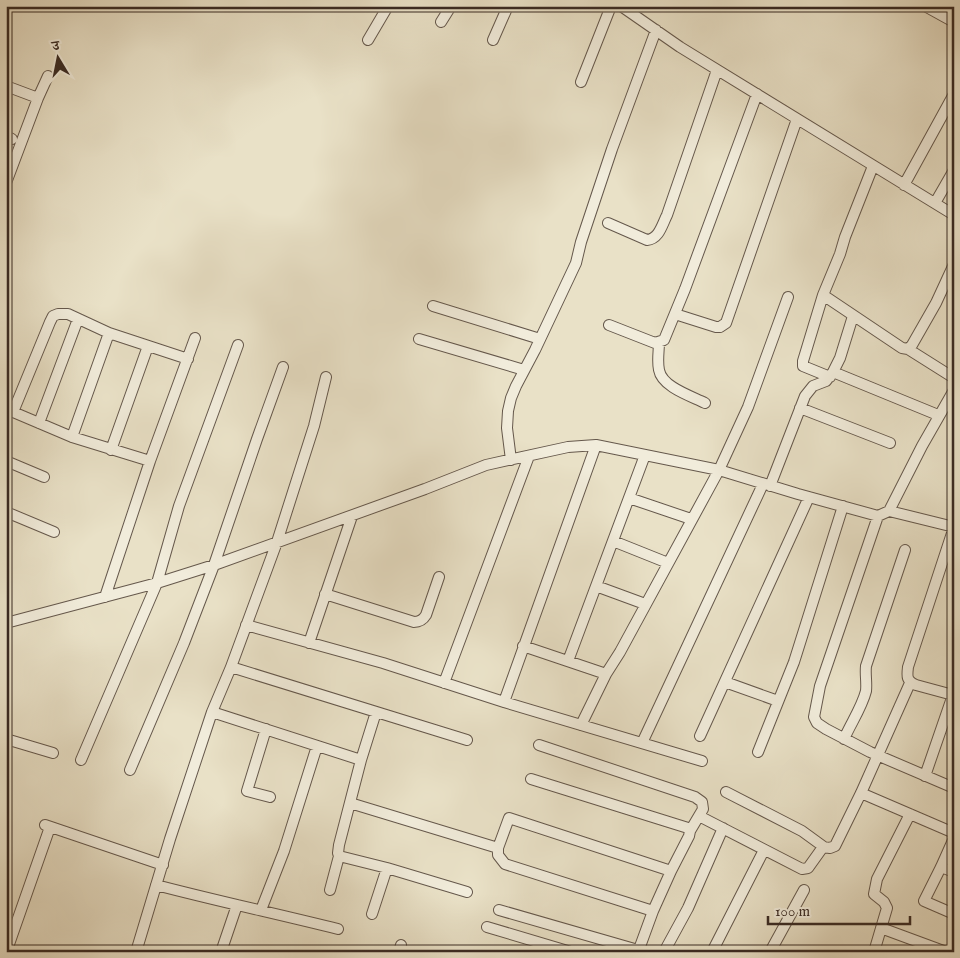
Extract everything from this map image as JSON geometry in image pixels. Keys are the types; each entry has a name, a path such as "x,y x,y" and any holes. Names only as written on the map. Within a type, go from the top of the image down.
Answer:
{"street":[{"path":"368,40 388,6"},
{"path":"441,22 450,6"},
{"path":"493,40 508,6"},
{"path":"581,82 611,6"},
{"path":"621,6 680,47 954,215"},
{"path":"925,6 954,22"},
{"path":"511,460 508,411 511,398 576,263 581,242 612,149 656,30"},
{"path":"608,223 647,240 652,240 657,236 667,215 717,70"},
{"path":"6,182 48,76"},
{"path":"6,86 38,98"},
{"path":"609,325 655,343 664,340 685,289 757,94"},
{"path":"904,185 954,94"},
{"path":"675,314 716,327 726,323 797,119"},
{"path":"873,166 823,294 803,360 804,366 832,374 938,415"},
{"path":"934,203 954,170"},
{"path":"908,349 936,302 954,264"},
{"path":"823,294 902,348 908,349 954,378"},
{"path":"581,725 606,674 620,652 719,470 748,407 788,297"},
{"path":"433,306 540,339"},
{"path":"150,462 72,437 10,411 53,316 58,314 68,314 109,333 188,359"},
{"path":"642,743 766,485 805,396 813,386 826,381 832,374 840,358 853,316"},
{"path":"39,423 78,319"},
{"path":"72,437 109,333"},
{"path":"105,597 150,462 195,338"},
{"path":"418,339 524,370"},
{"path":"660,342 659,370 662,378 668,384 705,403"},
{"path":"81,760 157,583 179,506 238,345"},
{"path":"111,450 148,346"},
{"path":"130,770 184,643 214,564 283,367"},
{"path":"136,952 212,712 231,668 277,542 314,426 326,377"},
{"path":"889,511 938,415 954,390"},
{"path":"800,408 890,443"},
{"path":"504,702 596,445"},
{"path":"6,623 157,583 352,516 486,465 568,447 596,445 719,470 878,516 889,511 954,527 908,667 907,676 910,683 862,793 835,846 830,848 824,847 802,831 726,792"},
{"path":"568,661 645,455"},
{"path":"444,683 529,456"},
{"path":"6,461 44,477"},
{"path":"700,736 809,497"},
{"path":"629,498 691,520"},
{"path":"758,752 794,662 843,506"},
{"path":"6,512 54,532"},
{"path":"309,643 352,516"},
{"path":"878,516 820,686 814,717 817,723 844,739 954,788"},
{"path":"613,541 668,563"},
{"path":"844,739 864,698 866,666 905,550"},
{"path":"325,594 418,622 424,619 426,615 439,577"},
{"path":"596,586 645,604"},
{"path":"246,625 383,663 504,702 702,761"},
{"path":"523,646 606,674"},
{"path":"231,668 467,740"},
{"path":"725,682 778,701"},
{"path":"910,683 953,693 925,776"},
{"path":"212,712 362,760"},
{"path":"330,890 339,856 339,845 376,712"},
{"path":"266,729 247,791 270,797"},
{"path":"6,739 52,753"},
{"path":"261,910 284,851 317,746"},
{"path":"499,910 638,951 652,911 690,831 703,809 702,802 695,797 539,746"},
{"path":"531,779 688,828 690,831"},
{"path":"862,793 954,833"},
{"path":"350,803 498,848"},
{"path":"874,952 887,908 884,902 874,894 874,887 910,814"},
{"path":"699,816 804,869 808,868 824,847"},
{"path":"652,911 504,864 498,855 498,848 509,818 671,871"},
{"path":"8,947 47,826 163,865"},
{"path":"664,952 688,908 723,828"},
{"path":"954,838 924,901 954,914"},
{"path":"712,952 764,850"},
{"path":"339,856 467,892"},
{"path":"941,867 954,872"},
{"path":"372,914 387,868"},
{"path":"156,885 338,930"},
{"path":"770,952 804,890"},
{"path":"221,952 237,905"},
{"path":"487,927 570,952"},
{"path":"881,928 946,952"}]}
